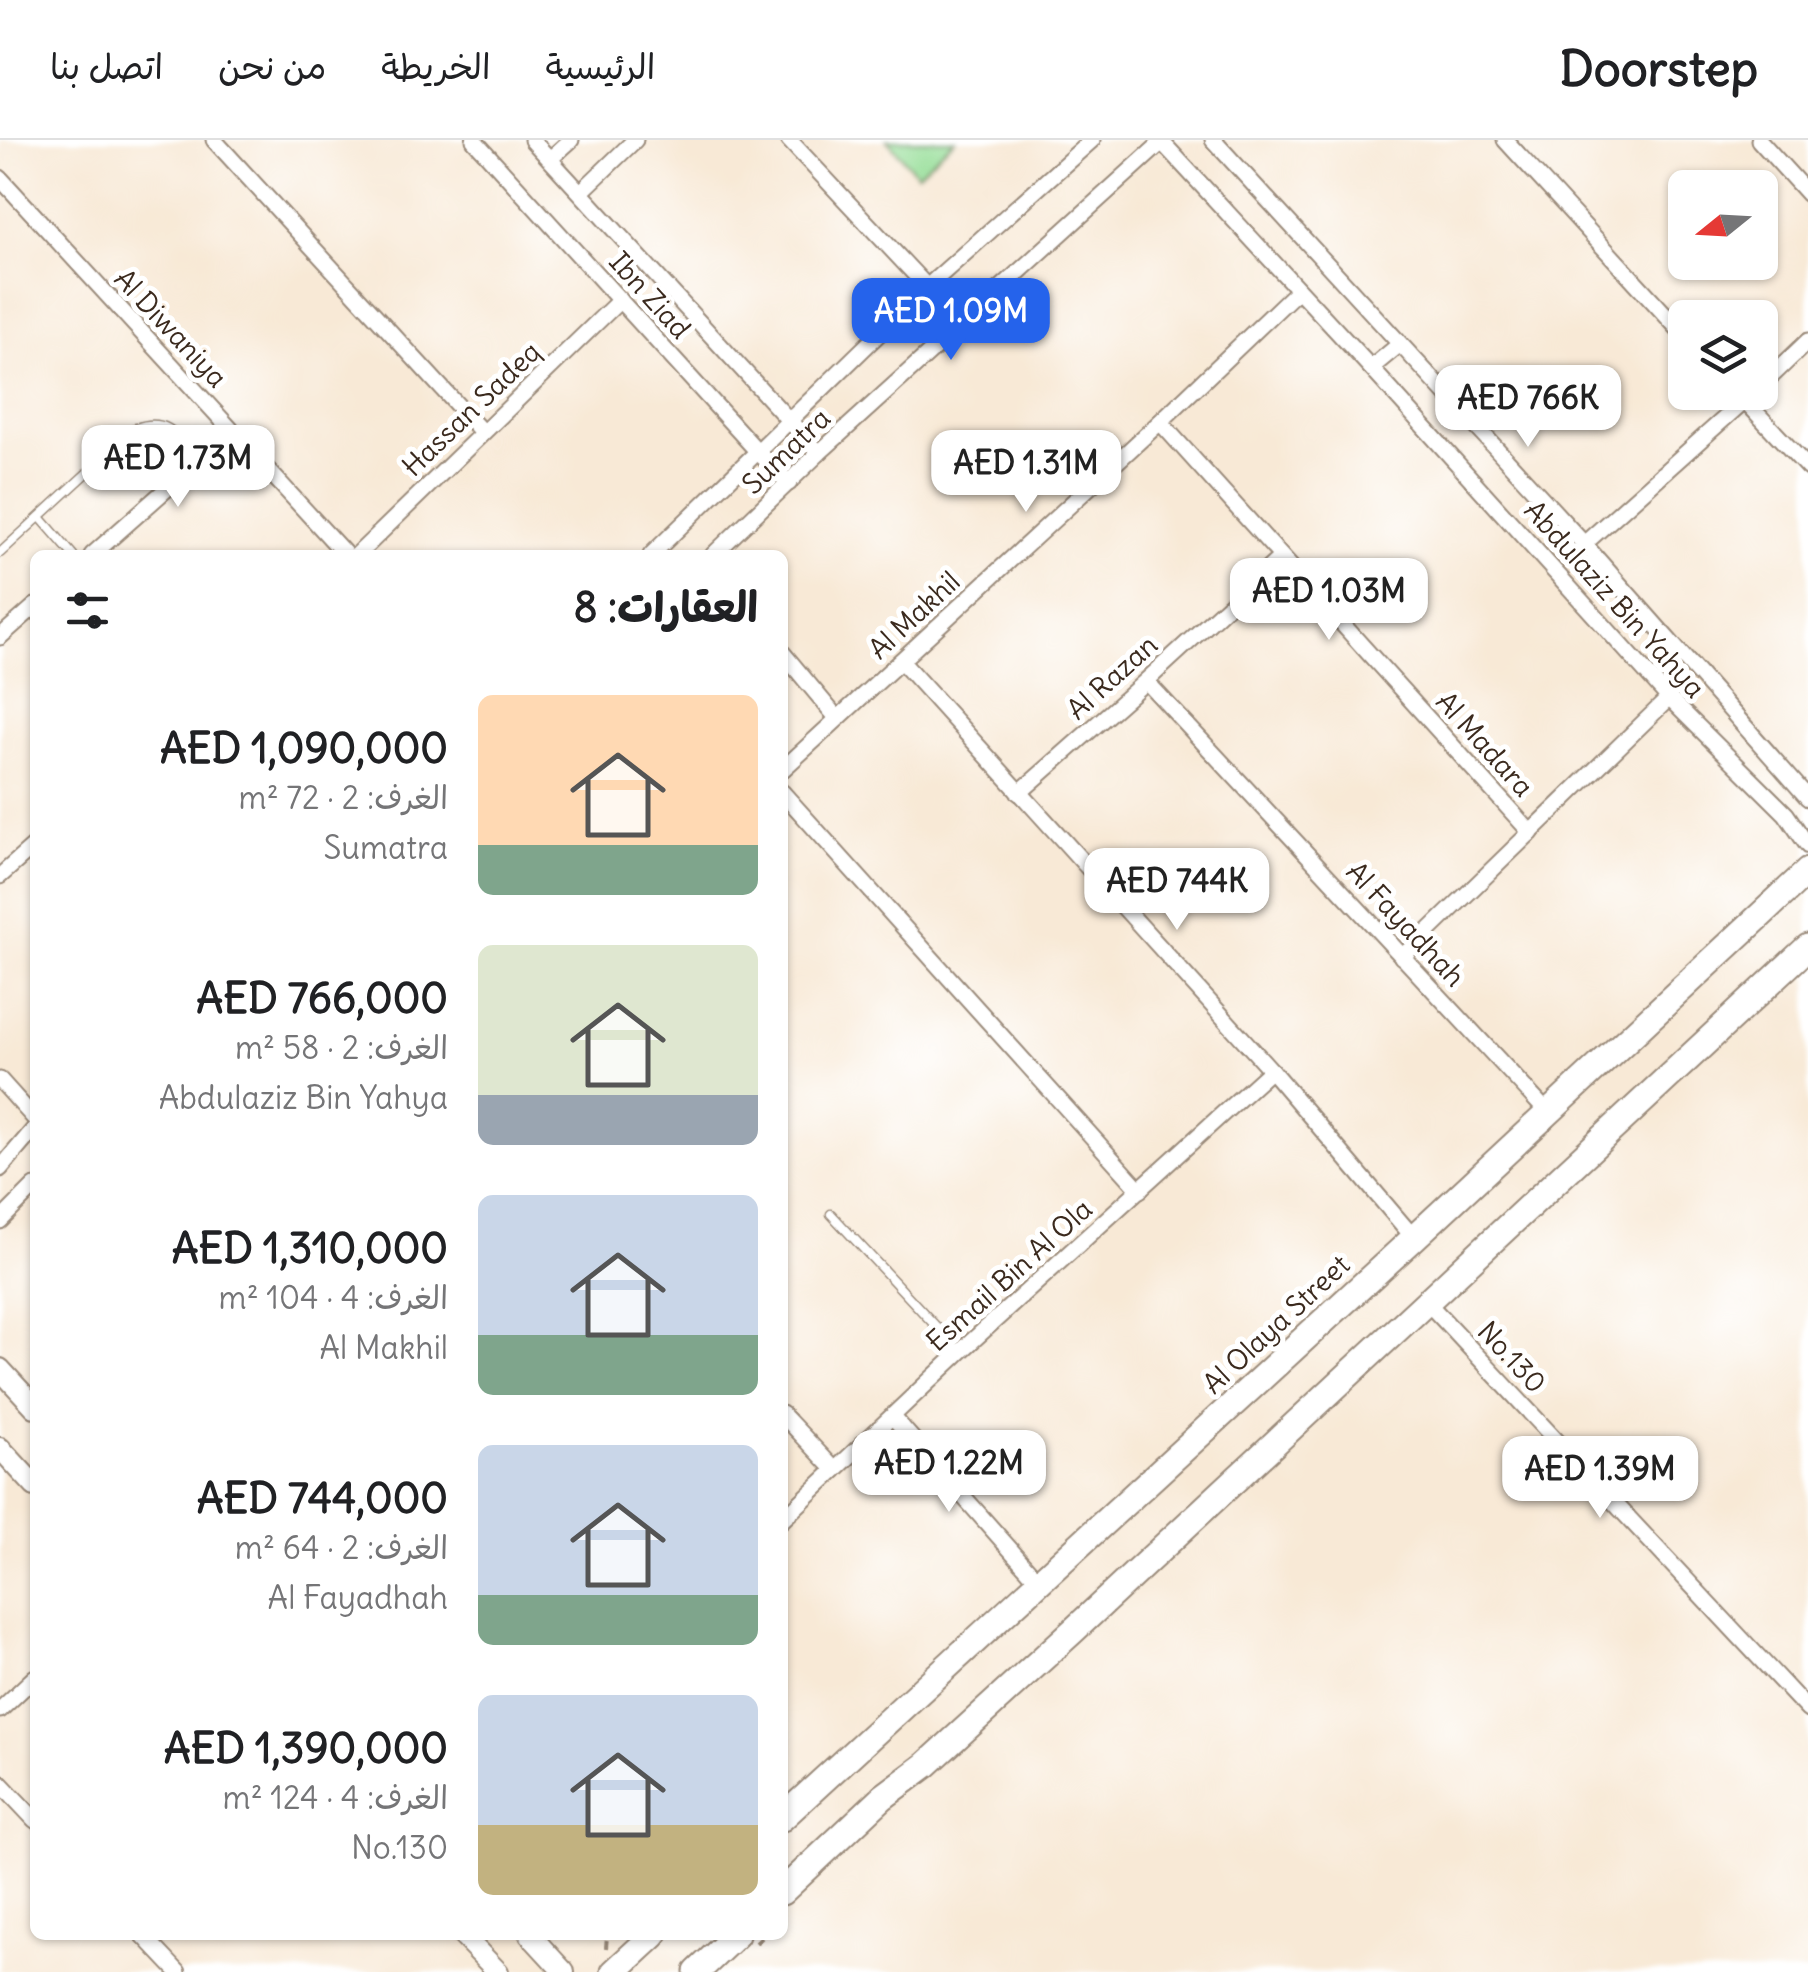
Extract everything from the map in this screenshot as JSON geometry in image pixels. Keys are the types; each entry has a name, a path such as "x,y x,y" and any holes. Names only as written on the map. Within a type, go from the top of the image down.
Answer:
{"main road":[{"name":"Al Olaya Street","path":"788,1813 1808,871"},
{"path":"788,1886 883,1797 926,1765 1426,1301 1804,960"},
{"path":"610,1962 646,1940"},
{"path":"697,1972 731,1940"}],"street":[{"path":"214,140 482,432"},
{"name":"Ibn Ziad","path":"474,140 790,483"},
{"name":"Ibn Ziad","path":"532,140 819,453"},
{"path":"550,160 571,140"},
{"path":"581,192 636,140"},
{"path":"789,140 927,287"},
{"name":"Sumatra","path":"656,550 927,287 1092,140"},
{"name":"Abdulaziz Bin Yahya","path":"1213,140 1584,544 1807,797 1786,814"},
{"path":"1504,140 1668,318"},
{"path":"1758,140 1808,194"},
{"name":"Sumatra","path":"717,550 1161,141"},
{"name":"Abdulaziz Bin Yahya","path":"1161,141 1669,698 1786,814 1808,846"},
{"name":"Al Diwaniya","path":"0,178 341,550"},
{"name":"Al Makhil","path":"788,764 1298,290"},
{"name":"Hassan Sadeq","path":"363,550 620,300"},
{"path":"1778,369 1808,340"},
{"path":"1371,368 1400,344"},
{"path":"1584,544 1730,410"},
{"path":"1759,410 1808,468"},
{"name":"Al Madara","path":"1160,422 1532,833"},
{"path":"98,550 232,431"},
{"name":"Al Razan","path":"1019,793 1281,557"},
{"path":"0,637 30,610"},
{"path":"788,659 838,718"},
{"path":"901,661 1271,1070 1414,1238"},
{"name":"Al Fayadhah","path":"1146,682 1548,1112"},
{"path":"1402,957 1669,698"},
{"path":"788,799 1140,1190"},
{"path":"0,876 30,849"},
{"name":"Esmail Bin Al Ola","path":"788,1514 960,1352 1271,1070"},
{"path":"0,1080 30,1114"},
{"path":"0,1169 30,1134"},
{"path":"0,1220 7,1208 30,1190"},
{"name":"No.130","path":"1426,1301 1808,1710"},
{"path":"0,1369 30,1401"},
{"path":"893,1416 1040,1583"},
{"path":"788,1420 835,1470"},
{"path":"0,1448 30,1481"},
{"path":"0,1710 30,1683"},
{"path":"3,1792 30,1816"},
{"path":"148,1940 178,1972"},
{"path":"467,1940 498,1972"},
{"path":"535,1940 564,1972"}],"lane":[{"path":"0,553 136,428 166,425 200,461"},
{"path":"40,517 69,550"},
{"path":"831,1214 960,1352"}],"green space":[{"path":"887,140 955,140 917,174"}]}
